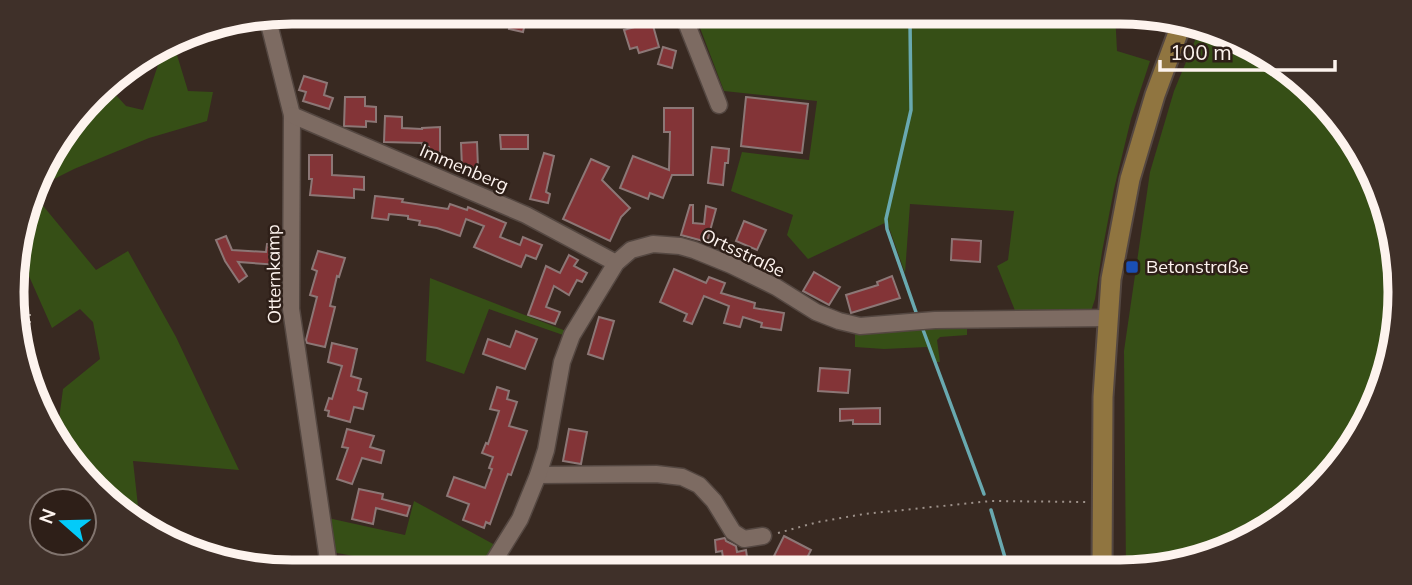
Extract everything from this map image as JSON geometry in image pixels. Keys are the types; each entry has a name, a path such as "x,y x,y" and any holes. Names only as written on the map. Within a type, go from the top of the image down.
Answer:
{"main road":[{"path":"1102,560 1103,397 1111,279 1130,179 1154,95 1178,31"}],"street":[{"path":"687,24 719,105"},
{"name":"Otternkamp","path":"269,26 292,116 291,309 328,560"},
{"name":"Immenberg","path":"292,116 526,215 616,263"},
{"name":"Ortsstraße","path":"494,560 520,519 538,475 546,450 562,362 572,335 616,263 631,250 653,244 694,250 776,288 816,312 860,326 934,320 1108,318"},
{"path":"538,475 656,474 682,477 699,485 714,501 733,532 744,538 763,536"}],"path":[{"path":"25,301 30,314 30,345"},
{"path":"763,536 863,514 991,501 1087,502"}],"green space":[{"path":"699,24 1116,24 1117,51 1150,61 1131,119 1114,189 1091,311 1016,313 997,266 1008,260 1014,211 910,204 905,273 887,222 808,259 787,235 793,215 731,191 742,152 809,160 817,101 724,91"},
{"path":"1197,36 1254,60 1283,80 1309,103 1332,129 1352,159 1367,190 1378,223 1385,258 1387,310 1378,362 1360,411 1332,456 1309,482 1283,505 1254,525 1222,540 1172,555 1126,560 1124,351 1150,172 1174,91"},
{"path":"177,55 188,91 213,92 207,121 149,138 49,182 60,158 80,129 114,93 126,106 143,110 160,59"},
{"path":"40,202 96,270 128,251 176,337 239,470 133,461 139,511 103,482 80,456 59,423 63,389 100,359 93,322 80,309 52,328 26,269"},
{"path":"430,278 566,331 563,335 489,309 464,374 426,361"},
{"path":"967,326 967,335 940,337 937,340 940,362 933,362 927,347 855,347 855,333"},
{"path":"414,501 495,545 485,560 375,560 332,552 328,518 405,535"}],"building":[{"path":"510,24 525,24 523,32 509,29"},
{"path":"653,24 659,47 639,53 637,47 630,49 624,30"},
{"path":"663,47 676,51 672,68 658,64"},
{"path":"304,76 327,83 324,95 333,98 329,109 303,101 306,92 299,90"},
{"path":"345,97 365,97 365,106 376,107 376,122 366,121 366,127 344,126"},
{"path":"746,97 808,104 802,153 741,146"},
{"path":"664,108 693,108 693,175 672,175 663,198 650,193 648,199 620,188 633,156 669,170 670,132 664,132"},
{"path":"385,116 402,117 402,128 440,127 440,159 429,159 429,147 422,147 422,143 384,142"},
{"path":"500,135 528,135 528,149 501,149"},
{"path":"477,142 478,168 462,168 461,143"},
{"path":"712,147 729,149 723,185 708,183"},
{"path":"544,153 554,156 546,192 550,194 548,203 530,199"},
{"path":"309,155 332,155 332,175 364,177 364,190 354,189 354,198 310,195 312,179 309,179"},
{"path":"591,159 609,167 602,180 630,208 621,217 610,241 563,219"},
{"path":"375,196 448,209 450,204 467,210 468,207 506,223 500,237 520,245 523,237 542,245 536,259 526,255 521,267 474,247 484,226 466,219 460,236 419,225 420,221 408,219 408,216 389,214 388,220 372,218"},
{"path":"690,205 693,205 693,223 704,224 706,206 716,209 707,242 681,235"},
{"path":"744,221 766,230 757,250 736,241"},
{"path":"226,236 232,250 266,252 267,244 280,245 279,265 238,262 247,276 239,282 225,261 216,240"},
{"path":"952,239 981,241 980,262 951,260"},
{"path":"318,251 345,258 339,277 337,276 330,306 335,307 325,347 307,343 306,340 317,297 310,295 317,271 312,269"},
{"path":"569,255 578,260 574,266 587,273 582,282 577,280 569,295 554,286 546,307 560,312 555,324 528,315 546,266 560,273"},
{"path":"674,269 706,283 709,277 725,283 721,293 755,303 754,308 784,313 781,330 761,327 762,323 743,317 740,327 724,323 729,306 704,296 692,324 684,321 687,314 660,302"},
{"path":"814,272 840,287 829,305 803,291"},
{"path":"892,276 900,298 851,313 846,295 878,285 877,282"},
{"path":"599,317 614,321 603,359 588,354"},
{"path":"516,331 537,339 525,369 483,354 488,339 510,347"},
{"path":"332,343 357,349 351,376 361,379 358,390 367,393 363,409 354,407 350,422 328,416 329,411 325,410 329,398 332,399 342,366 328,362"},
{"path":"820,368 850,370 848,393 818,391"},
{"path":"497,387 509,391 507,399 517,402 509,426 527,431 490,524 486,522 484,528 463,520 469,504 447,496 454,477 485,488 493,457 482,453 486,443 488,444 499,411 490,409"},
{"path":"880,408 880,424 840,421 840,409"},
{"path":"347,429 374,436 370,447 384,451 381,463 362,458 352,484 337,479 348,448 342,447"},
{"path":"569,429 587,432 581,464 563,461"},
{"path":"359,489 383,494 382,499 410,506 407,516 376,508 373,524 352,519"},
{"path":"784,536 811,550 806,560 782,560 774,556"},
{"path":"725,538 736,546 737,552 746,550 747,560 723,560 722,551 716,552 715,540"}],"waterway":[{"path":"910,24 911,110 886,219 887,229 917,315"},
{"path":"922,327 984,494"},
{"path":"991,510 1006,560"}],"place":[{"name":"Betonstraße","path":"1132,267"}]}
